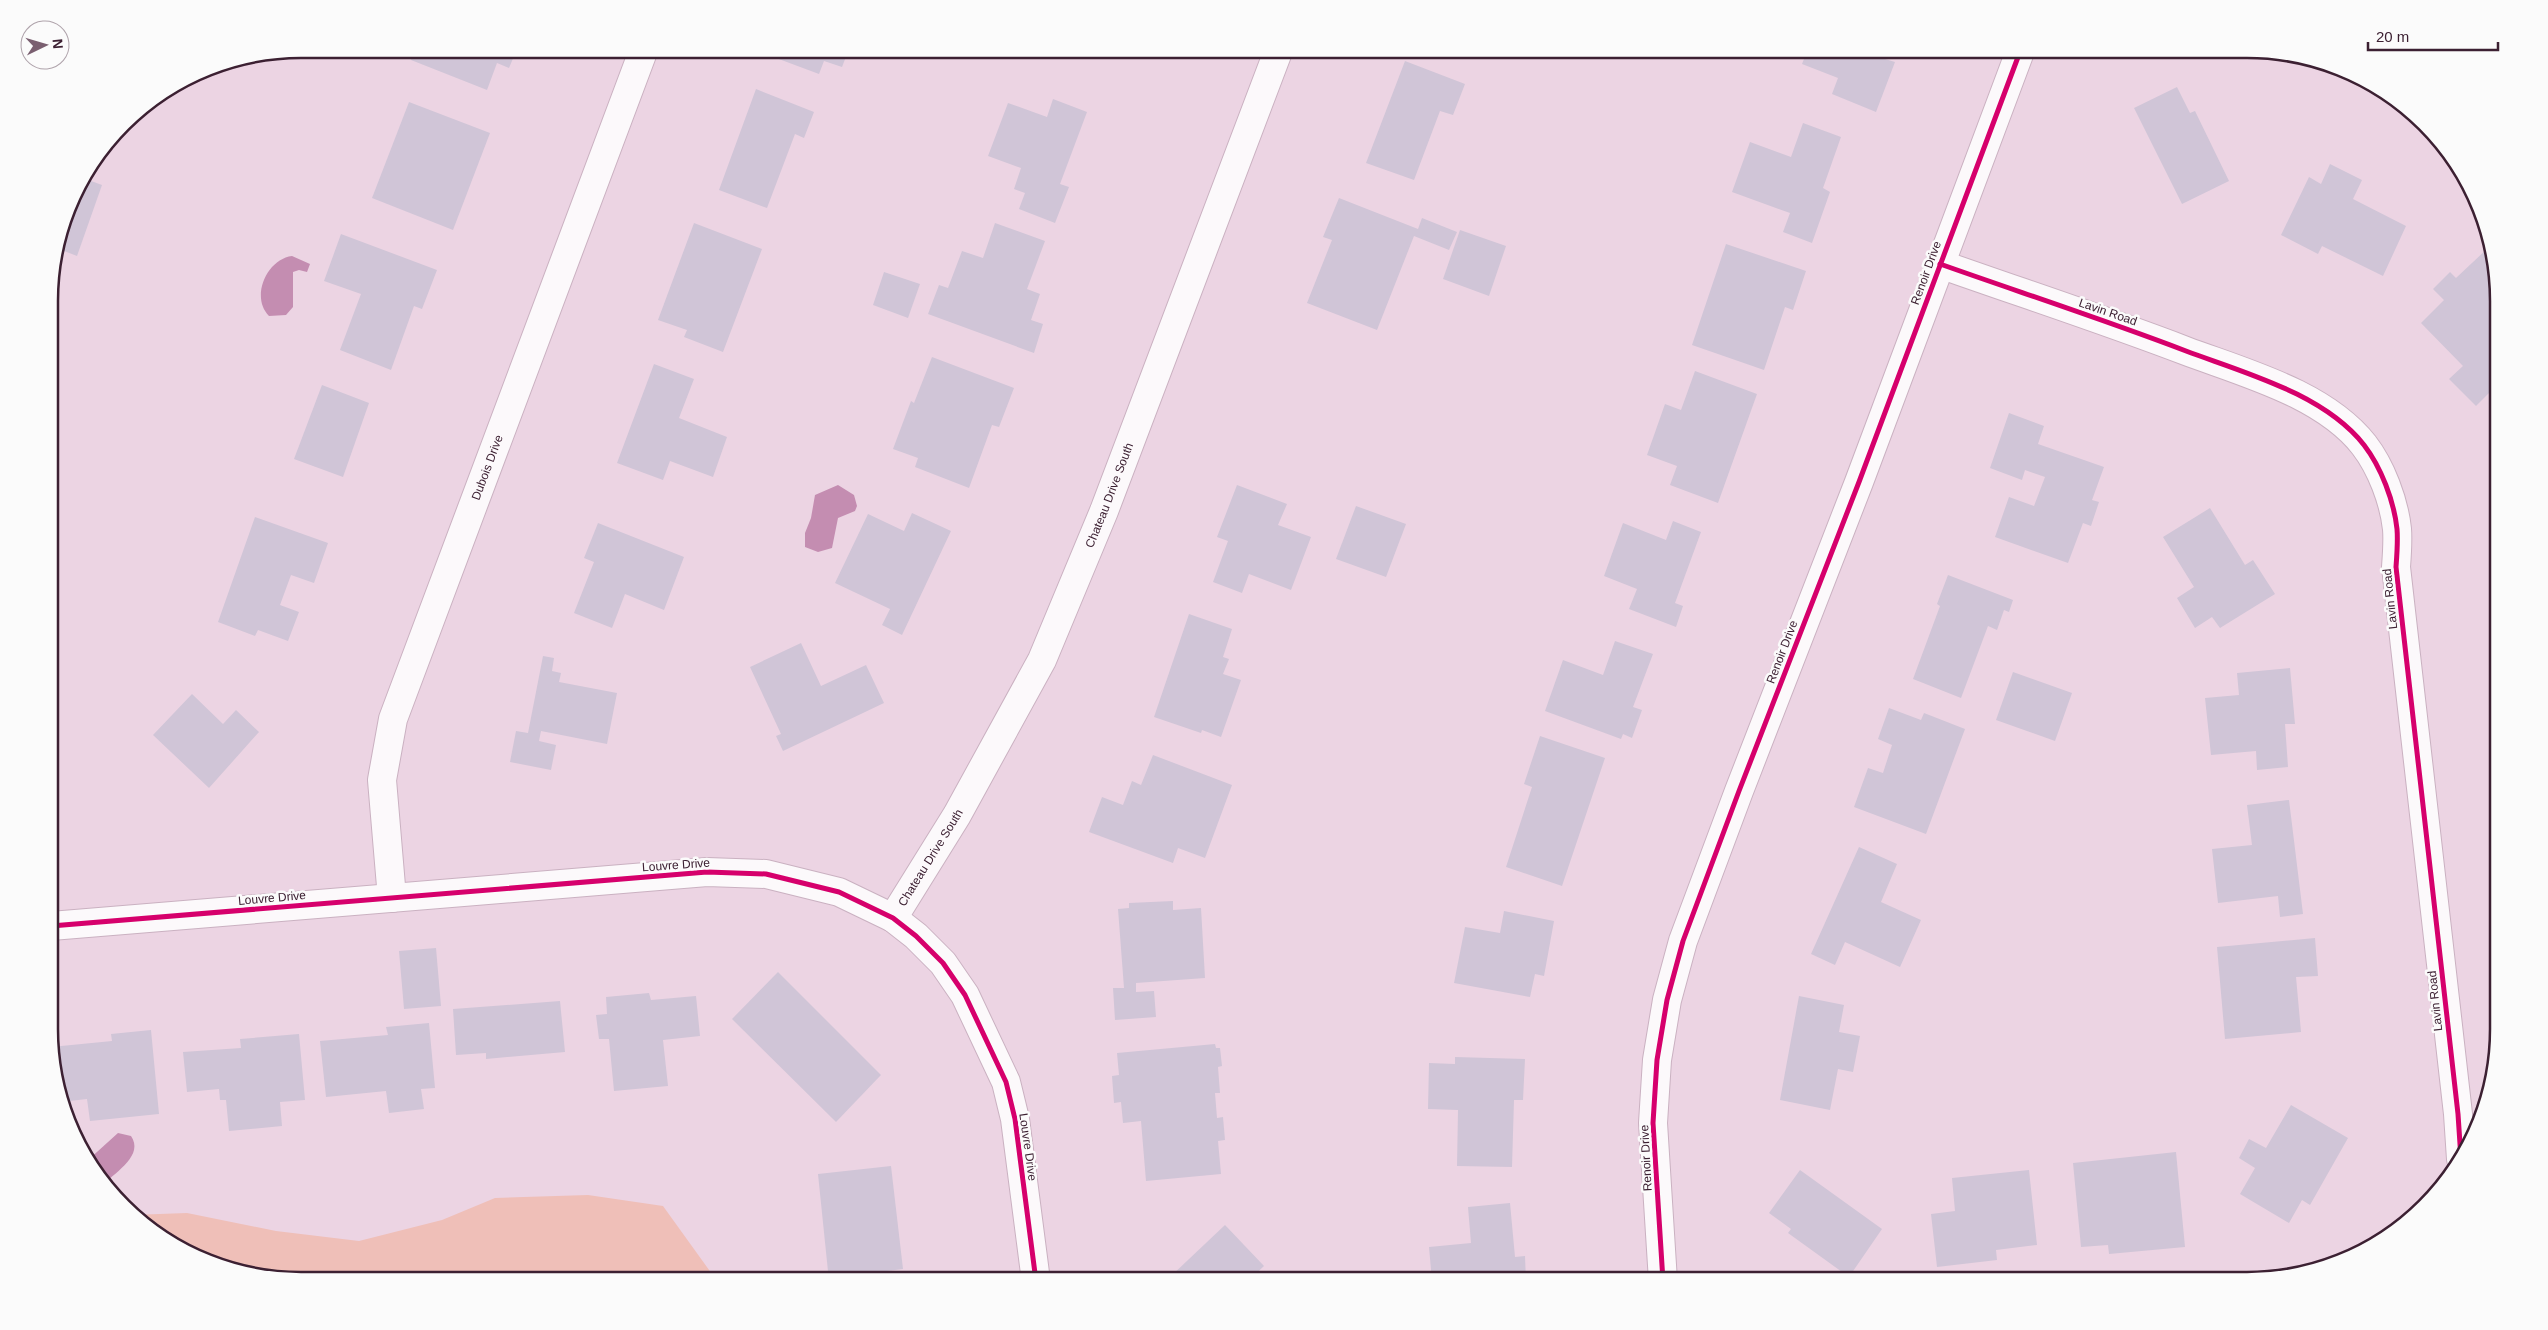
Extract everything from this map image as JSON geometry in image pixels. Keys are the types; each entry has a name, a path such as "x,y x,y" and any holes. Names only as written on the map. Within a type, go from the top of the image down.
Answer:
{"street":[{"name":"Dubois Drive","path":"392,898 382,780 393,719 641,58"},
{"name":"Chateau Drive South","path":"893,918 957,815 1042,660 1104,511 1276,58"},
{"name":"Renoir Drive","path":"1662,1272 1653,1123 1657,1060 1667,1000 1683,941 1859,482 2018,58"},
{"name":"Lavin Road","path":"1940,264 2146,336 2291,390 2324,409 2363,445 2378,469 2391,502 2397,529 2396,567 2460,1147"},
{"name":"Louvre Drive","path":"58,925 707,872 766,874 839,892 893,918 916,936 943,963 965,995 1006,1082 1015,1119 1035,1272"}],"shaded area":[{"path":"292,256 310,264 307,272 299,270 293,272 293,307 286,315 269,316 261,299 261,289 264,280 275,264"},
{"path":"838,485 854,495 857,506 855,511 838,518 832,548 818,552 805,547 805,533 811,518 815,495"},
{"path":"118,1133 131,1136 134,1143 132,1156 110,1179 93,1156"},
{"path":"588,1195 663,1206 711,1272 285,1272 253,1268 222,1260 165,1232 143,1215 187,1213 276,1231 359,1241 442,1220 495,1198"}],"building":[{"path":"412,58 513,58 509,68 497,63 487,90 411,60"},
{"path":"776,58 846,58 842,67 824,61 819,74"},
{"path":"1804,58 1885,58 1895,62 1876,112 1832,94 1838,78 1802,64"},
{"path":"1405,61 1465,84 1453,115 1440,111 1414,180 1366,163"},
{"path":"2177,87 2190,113 2195,111 2229,181 2182,204 2134,108"},
{"path":"756,89 814,112 804,138 795,134 767,208 719,190"},
{"path":"1053,99 1087,112 1060,184 1069,187 1055,223 1019,209 1025,193 1014,189 1021,168 988,156 1008,103 1047,117"},
{"path":"409,102 490,133 453,230 372,198"},
{"path":"1803,123 1841,137 1823,188 1830,192 1812,243 1783,232 1790,213 1732,192 1750,142 1791,157"},
{"path":"2330,164 2362,180 2353,199 2406,226 2383,276 2322,246 2318,254 2281,235 2309,177 2321,184"},
{"path":"89,180 102,185 77,256 63,250 70,222"},
{"path":"1339,198 1418,229 1422,218 1457,232 1449,250 1414,236 1377,330 1307,303 1332,240 1323,237"},
{"path":"694,223 762,249 723,352 684,337 687,330 658,320"},
{"path":"995,223 1045,241 1027,289 1040,294 1031,320 1043,324 1034,353 928,314 939,285 948,288 962,251 983,258"},
{"path":"1460,230 1506,246 1489,296 1443,279"},
{"path":"341,234 437,270 422,309 414,306 391,370 340,350 361,294 324,281"},
{"path":"1726,244 1806,271 1793,310 1785,307 1764,370 1692,345"},
{"path":"2485,250 2490,285 2490,392 2476,406 2449,379 2463,366 2421,323 2444,300 2433,289 2450,272 2456,278"},
{"path":"884,272 920,284 908,318 873,305"},
{"path":"932,357 1014,388 999,427 992,425 969,488 915,467 918,458 893,449 911,401 914,403"},
{"path":"654,364 694,379 679,418 727,437 713,477 670,461 663,480 617,463"},
{"path":"1695,371 1757,394 1718,503 1670,485 1677,466 1647,455 1665,404 1681,410"},
{"path":"322,385 369,403 343,477 294,459"},
{"path":"2009,413 2044,426 2038,444 2104,467 2092,500 2099,502 2091,526 2083,523 2068,563 1995,537 2009,497 2034,506 2045,477 2025,470 2022,480 1990,468"},
{"path":"1237,485 1287,504 1278,525 1311,537 1291,590 1249,574 1242,593 1213,582 1228,541 1217,537"},
{"path":"1356,506 1406,524 1386,577 1336,559"},
{"path":"2210,508 2245,565 2253,560 2275,594 2220,628 2212,617 2195,628 2177,598 2194,587 2163,537"},
{"path":"912,513 951,531 902,635 882,625 890,609 835,583 868,514 904,531"},
{"path":"255,517 328,543 314,583 291,575 280,605 299,612 288,641 258,630 255,636 218,622"},
{"path":"1673,521 1701,532 1675,603 1683,606 1676,627 1629,609 1637,589 1604,576 1623,523 1666,540"},
{"path":"598,523 684,557 664,610 625,594 612,628 574,613 594,562 584,558"},
{"path":"1948,575 2013,600 2009,612 2004,610 1997,630 1988,626 1961,698 1913,679 1940,606 1937,604"},
{"path":"1189,614 1232,629 1223,657 1229,659 1223,674 1241,680 1221,737 1202,730 1201,733 1154,717"},
{"path":"1615,641 1653,654 1633,707 1642,710 1632,738 1623,734 1621,739 1545,711 1563,660 1603,675"},
{"path":"801,643 821,686 866,665 884,703 783,751 776,736 781,734 750,667"},
{"path":"543,656 554,658 552,671 561,673 559,682 617,693 607,744 541,731 539,741 556,745 551,770 510,762 516,731 528,733"},
{"path":"2290,668 2295,724 2285,724 2288,767 2257,770 2256,751 2211,755 2205,698 2239,695 2237,673"},
{"path":"2013,672 2072,693 2055,741 1996,720"},
{"path":"192,694 223,724 236,710 259,732 209,788 153,735"},
{"path":"1889,708 1921,720 1924,713 1965,729 1926,834 1854,807 1868,768 1883,773 1892,745 1878,739"},
{"path":"1540,736 1605,758 1562,886 1506,867 1532,787 1524,784"},
{"path":"1153,755 1232,785 1205,858 1178,848 1173,863 1089,832 1102,797 1123,805 1132,781 1141,785"},
{"path":"2289,800 2303,914 2280,917 2278,896 2218,903 2212,849 2252,845 2247,805"},
{"path":"1859,847 1897,864 1881,902 1921,920 1900,967 1845,942 1835,965 1811,954"},
{"path":"1173,901 1173,910 1201,908 1205,978 1136,983 1136,992 1154,991 1156,1017 1115,1020 1113,988 1124,988 1118,909 1129,908 1129,903"},
{"path":"1504,911 1554,921 1544,976 1535,974 1530,997 1454,983 1465,927 1500,933"},
{"path":"2315,938 2318,976 2296,977 2301,1032 2225,1039 2217,947"},
{"path":"436,948 441,1006 404,1009 399,951"},
{"path":"778,972 881,1075 836,1122 732,1019"},
{"path":"649,993 651,1000 696,996 700,1036 663,1040 668,1086 614,1091 609,1039 599,1039 596,1015 607,1014 606,997"},
{"path":"1799,996 1844,1005 1839,1032 1860,1036 1853,1072 1838,1069 1830,1110 1780,1100"},
{"path":"560,1001 565,1052 486,1059 486,1053 456,1055 453,1009"},
{"path":"429,1023 435,1088 421,1089 424,1109 389,1113 386,1091 326,1097 320,1041 388,1035 386,1027"},
{"path":"151,1030 159,1114 90,1121 87,1099 68,1101 62,1077 58,1046 112,1041 111,1034"},
{"path":"299,1034 305,1100 280,1102 282,1126 229,1131 226,1100 220,1100 219,1089 187,1092 183,1052 241,1048 240,1039"},
{"path":"1215,1044 1216,1048 1220,1048 1222,1066 1218,1067 1220,1093 1215,1093 1217,1118 1223,1117 1225,1140 1218,1141 1221,1174 1146,1181 1141,1121 1123,1123 1121,1102 1114,1103 1112,1076 1119,1075 1117,1053"},
{"path":"1455,1057 1525,1059 1523,1100 1514,1100 1512,1167 1457,1166 1458,1110 1428,1109 1429,1063 1455,1064"},
{"path":"2291,1105 2348,1138 2310,1205 2302,1200 2289,1223 2240,1194 2255,1168 2239,1158 2249,1139 2266,1148"},
{"path":"2176,1152 2185,1247 2109,1254 2108,1245 2081,1247 2073,1163"},
{"path":"891,1166 903,1269 879,1272 828,1272 818,1174"},
{"path":"1800,1170 1882,1229 1852,1272 1842,1272 1788,1233 1791,1229 1769,1213"},
{"path":"2029,1170 2037,1245 1996,1250 1997,1260 1937,1267 1931,1214 1955,1211 1952,1178"},
{"path":"1510,1203 1515,1257 1525,1256 1526,1272 1431,1272 1429,1247 1471,1243 1468,1207"},
{"path":"1225,1225 1264,1266 1258,1272 1175,1272"}],"cycle path":[{"path":"1662,1272 1653,1123 1657,1060 1667,1000 1683,941 1859,482 2018,58"},
{"path":"1940,264 2125,328 2282,387 2328,412 2347,427 2364,445 2376,463 2390,496 2397,529 2396,567 2460,1147"},
{"path":"58,925 707,872 766,874 839,892 893,918 916,936 943,963 965,995 1006,1082 1015,1119 1035,1272"}]}
